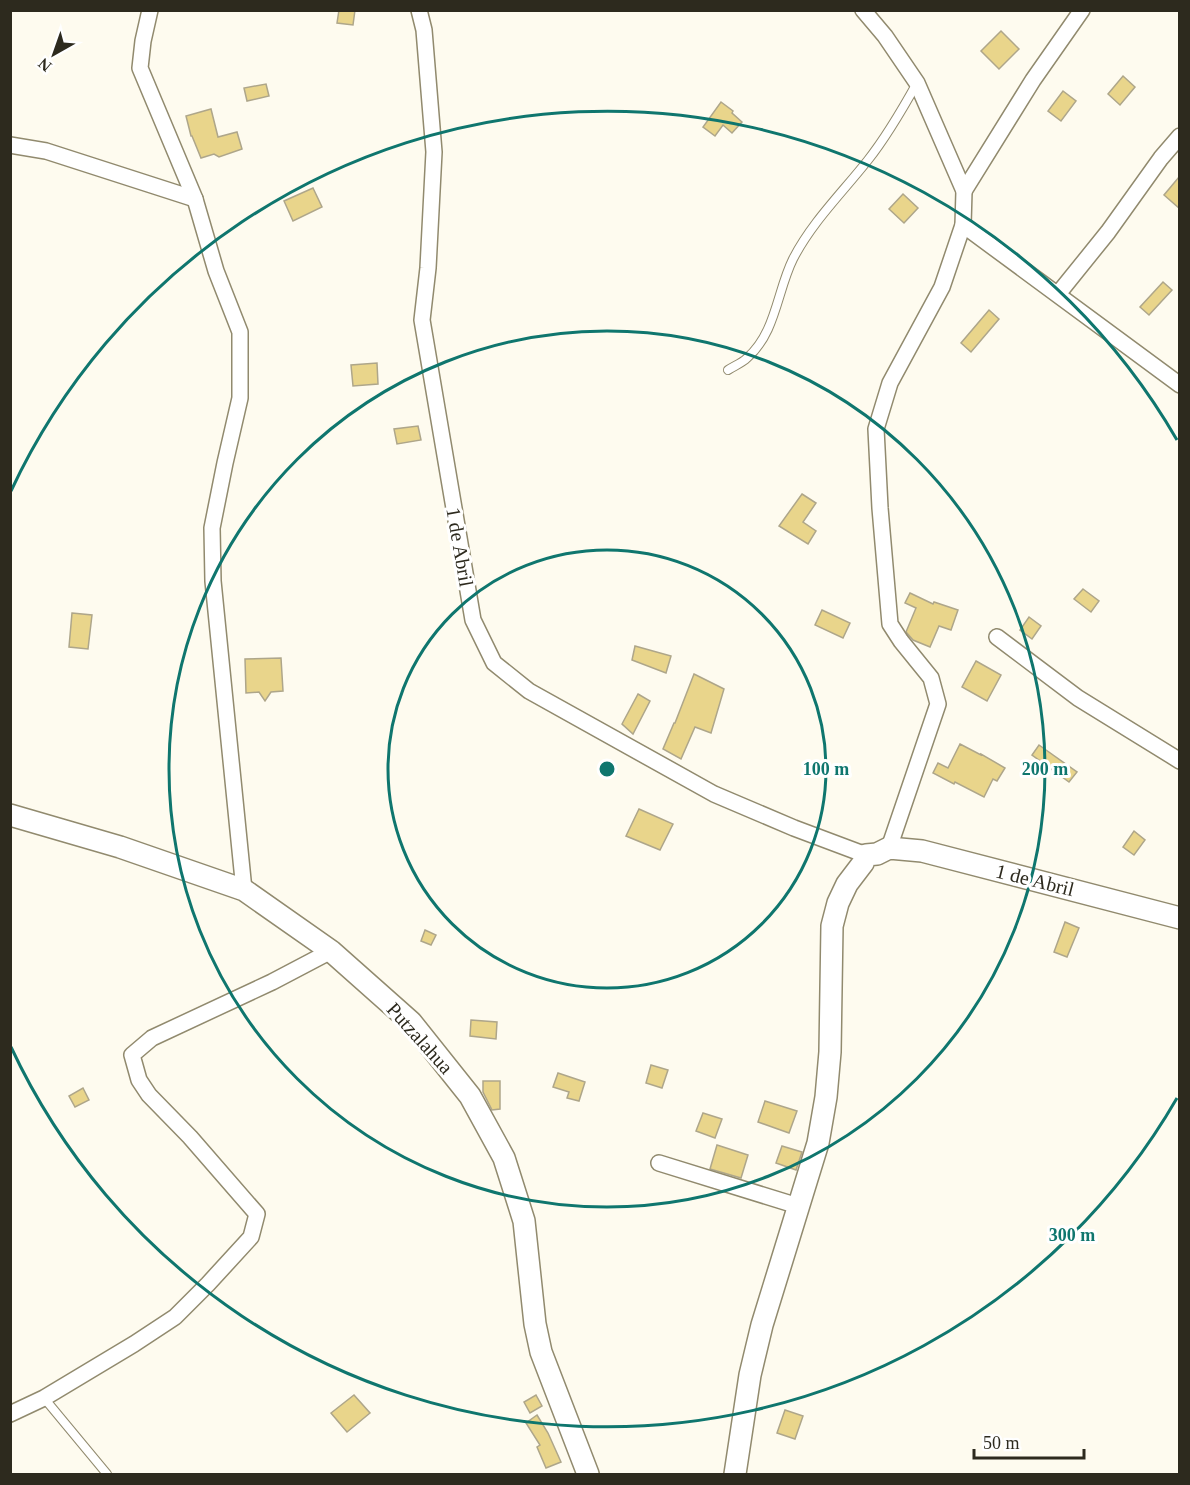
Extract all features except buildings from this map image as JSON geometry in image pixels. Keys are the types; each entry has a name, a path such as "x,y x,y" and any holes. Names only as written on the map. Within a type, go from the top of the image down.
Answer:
{"street":[{"path":"150,10 140,68 195,199 216,271 240,332 240,398 225,463 212,538 213,581 244,890"},
{"name":"1 de Abril","path":"419,10 424,30 434,152 428,268 422,320 473,620 494,663 529,691 714,794 866,855"},
{"path":"735,1474 750,1375 762,1325 818,1143 826,1097 830,1052 831,926 838,903 866,855 877,854 889,848 938,704 931,678 890,624 876,429 890,383 942,287 963,225 964,190 917,83 885,36 863,10"},
{"path":"964,190 1033,80 1082,10"},
{"path":"1058,294 1108,232 1179,136"},
{"path":"10,145 46,151 195,199"},
{"path":"963,225 1179,385"},
{"path":"997,637 1078,698 1179,761"},
{"name":"Putzalahua","path":"10,815 120,847 244,890 331,951 411,1022 470,1096 504,1158 524,1221 535,1324 541,1352 588,1474"},
{"name":"1 de Abril","path":"889,848 922,851 1179,918"},
{"path":"10,1414 44,1398 174,1317 251,1237 257,1214 190,1137 149,1095 139,1080 132,1055 152,1038 272,982 331,951"},
{"path":"659,1163 798,1206"}],"lane":[{"path":"728,370 747,358 761,343 773,318 782,285 793,259 809,232 868,160 896,121 917,83"},
{"path":"44,1398 107,1474"}]}
